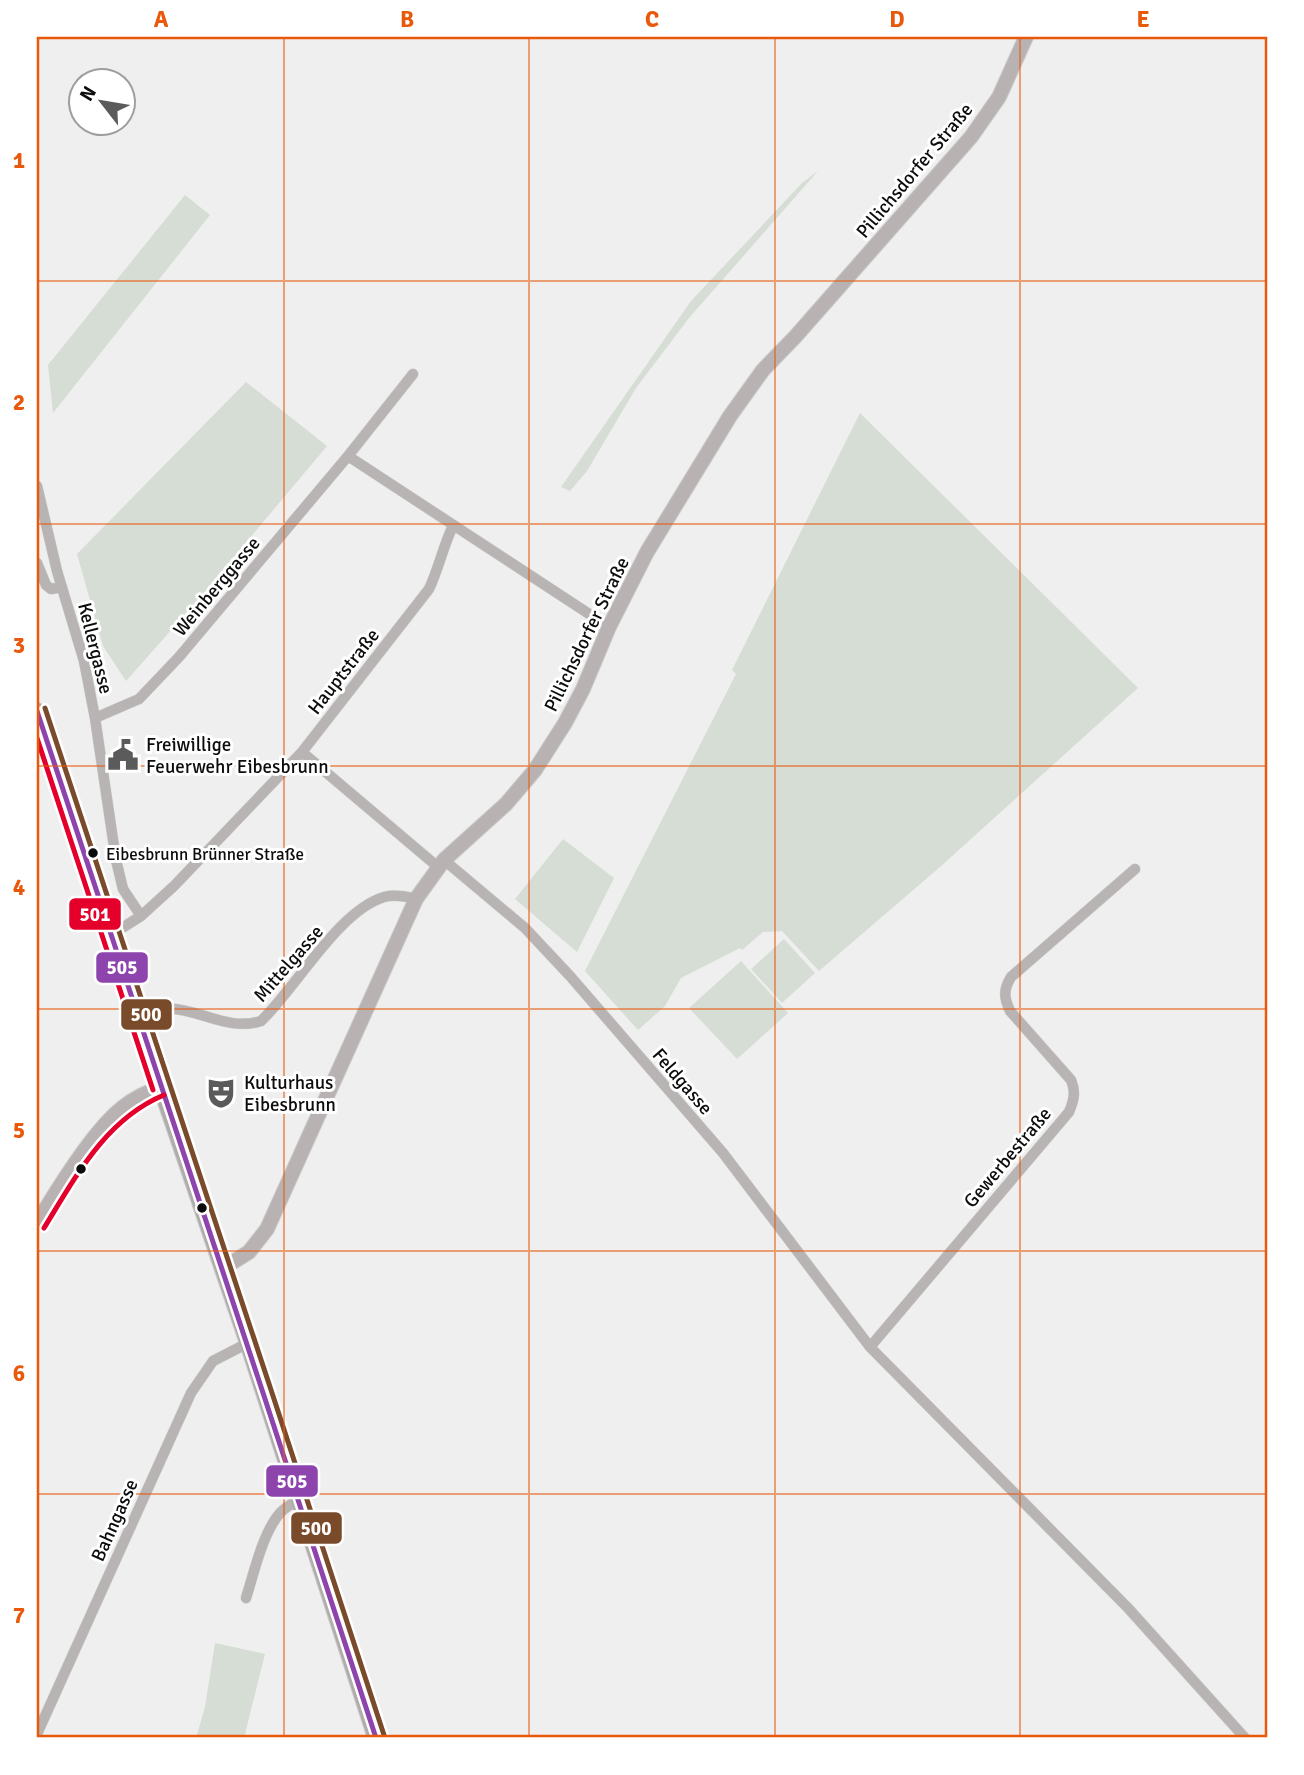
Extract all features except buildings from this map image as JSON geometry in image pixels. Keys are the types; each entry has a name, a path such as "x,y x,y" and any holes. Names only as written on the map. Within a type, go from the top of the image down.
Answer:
{"main road":[{"name":"Pillichsdorfer Straße","path":"222,1269 249,1252 267,1229 416,899 441,864 506,804 535,770 569,715 660,530 742,398 971,137 999,97 1026,37"},
{"path":"37,711 160,1087 248,1343 376,1738"},
{"path":"37,1223 108,1122 138,1096 160,1087"}],"street":[{"name":"Weinberggasse","path":"95,718 139,699 179,657 348,456 413,374"},
{"path":"348,456 610,627"},
{"name":"Kellergasse","path":"37,486 84,661 123,889 141,916"},
{"name":"Hauptstraße","path":"111,935 141,916 199,861 302,752 429,589 437,572 444,543 453,526"},
{"name":"Kellergasse","path":"37,563 46,585 51,589 62,587"},
{"name":"Feldgasse","path":"302,752 525,928 723,1153 870,1347 1128,1608 1245,1738"},
{"name":"Gewerbestraße","path":"870,1347 1069,1112 1075,1089 1071,1080 1010,1011 1005,999 1005,988 1011,977 1135,869"},
{"name":"Mittelgasse","path":"137,1015 164,1008 199,1013 238,1025 261,1021 327,943 365,906 383,897 396,895 416,899"},
{"name":"Bahngasse","path":"37,1734 193,1389 213,1361 248,1343"},
{"path":"246,1598 257,1562 273,1525 281,1513 299,1499"}],"shaded area":[{"path":"818,171 689,318 636,388 587,471 570,491 561,487 691,301 802,183"},
{"path":"185,195 210,215 53,413 48,365"},
{"path":"246,382 327,446 126,681 103,646 77,554"},
{"path":"860,413 1138,688 940,867 819,971 782,931 763,932 742,950 740,948 681,978 665,1006 638,1030 585,971 736,674 732,670"},
{"path":"563,839 614,878 577,952 515,899"},
{"path":"784,939 815,973 782,1003 751,969"},
{"path":"741,961 788,1013 737,1059 689,1008"},
{"path":"215,1643 265,1654 244,1738 196,1738 205,1707"}],"transit line":[{"name":"500","path":"45,708 384,1735"},
{"name":"505","path":"37,711 376,1738"},
{"name":"501","path":"37,738 153,1090"},
{"name":"501","path":"44,1228 81,1169 109,1134 144,1105 164,1095"}],"place":[{"name":"Freiwillige Feuerwehr Eibesbrunn","path":"123,755"},
{"name":"Eibesbrunn Brünner Straße","path":"93,853"},
{"name":"Kulturhaus Eibesbrunn","path":"221,1093"}]}
